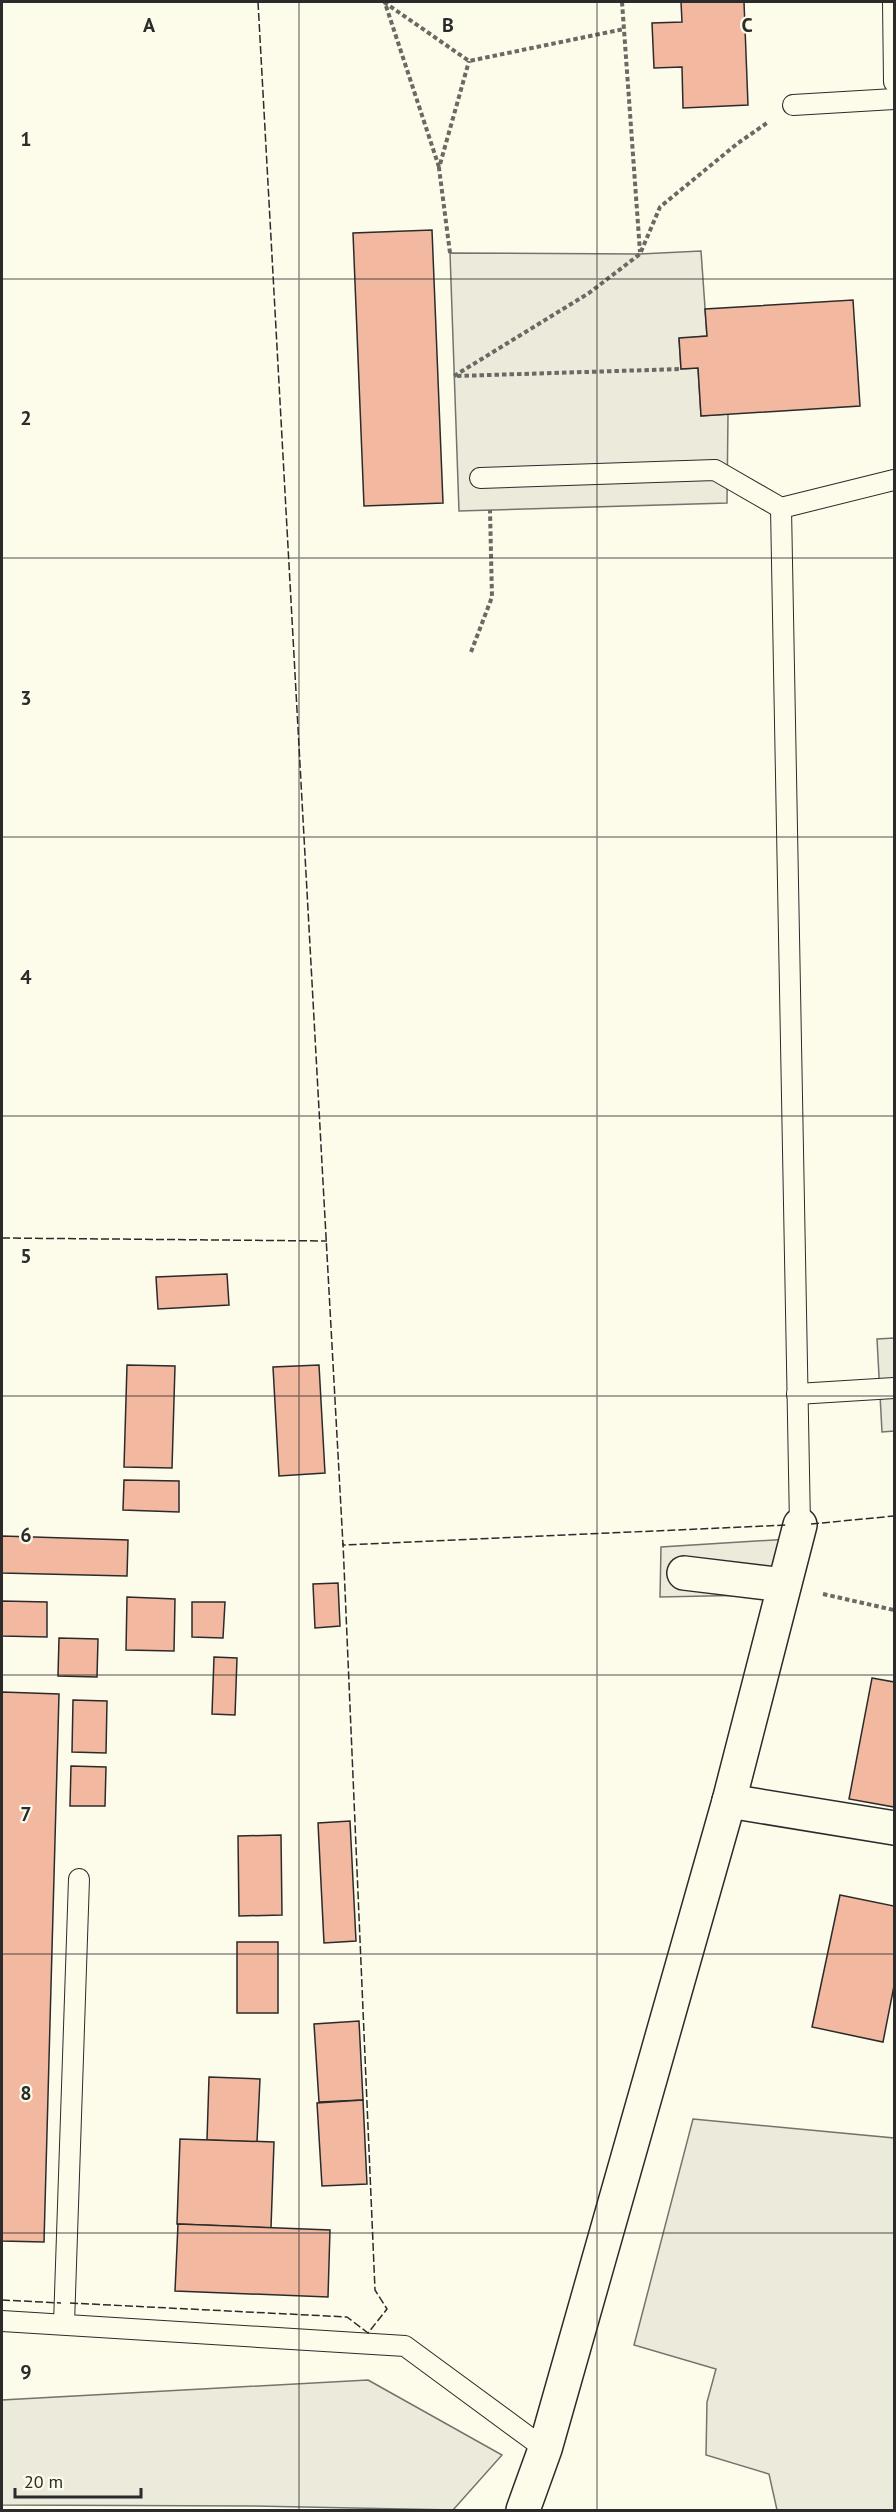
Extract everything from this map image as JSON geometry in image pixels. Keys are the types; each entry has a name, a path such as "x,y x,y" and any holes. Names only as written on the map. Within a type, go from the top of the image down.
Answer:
{"street":[{"path":"523,2511 545,2449 729,1801 800,1525"},
{"path":"684,1573 784,1585"},
{"path":"729,1801 894,1828"}],"lane":[{"path":"893,2 894,82"},
{"path":"794,105 894,99"},
{"path":"480,478 715,470 781,508 894,480"},
{"path":"781,508 800,1525"},
{"path":"797,1394 894,1388"},
{"path":"64,2324 79,1879"},
{"path":"2,2321 405,2346 545,2449"}],"path":[{"path":"622,2 640,254"},
{"path":"385,3 469,61 624,29"},
{"path":"385,3 439,168 450,253"},
{"path":"439,168 469,61"},
{"path":"681,369 454,376 589,293 640,254 660,207 738,143 794,105"},
{"path":"471,652 492,597 490,510"},
{"path":"784,1585 894,1610"}],"shaded area":[{"path":"701,251 707,336 679,339 681,369 698,368 701,416 728,414 727,503 459,511 450,253 640,254"},
{"path":"894,1338 894,1431 882,1432 877,1339"},
{"path":"789,1539 773,1602 755,1595 660,1597 661,1547"},
{"path":"693,2119 894,2138 894,2510 777,2510 769,2474 706,2455 707,2402 716,2369 634,2345"},
{"path":"368,2380 502,2455 453,2510 2,2505 2,2400"}],"building":[{"path":"681,2 744,2 748,105 683,108 682,67 654,68 652,23 682,22"},
{"path":"432,230 443,503 364,506 353,233"},
{"path":"853,300 860,406 701,416 698,368 681,369 679,338 707,336 705,309"},
{"path":"227,1274 229,1305 158,1309 156,1277"},
{"path":"127,1365 175,1366 172,1468 124,1467"},
{"path":"319,1365 325,1473 279,1476 273,1367"},
{"path":"124,1480 179,1481 179,1512 123,1510"},
{"path":"2,1536 128,1540 127,1576 2,1573"},
{"path":"338,1583 340,1626 315,1628 313,1584"},
{"path":"127,1597 175,1599 174,1651 126,1650"},
{"path":"2,1601 47,1602 47,1637 2,1636"},
{"path":"192,1602 225,1602 223,1638 192,1637"},
{"path":"59,1638 98,1639 97,1677 58,1676"},
{"path":"214,1657 237,1658 235,1715 212,1714"},
{"path":"872,1678 894,1682 894,1807 849,1799"},
{"path":"2,1692 59,1694 44,2242 2,2241"},
{"path":"73,1700 107,1701 106,1753 72,1752"},
{"path":"71,1766 106,1767 105,1806 70,1806"},
{"path":"350,1821 356,1941 324,1943 318,1823"},
{"path":"281,1835 282,1915 239,1916 238,1836"},
{"path":"840,1895 894,1906 894,1986 883,2042 812,2027"},
{"path":"237,1942 278,1942 278,2013 237,2013"},
{"path":"359,2021 363,2100 319,2102 314,2024"},
{"path":"209,2077 260,2079 257,2142 207,2140"},
{"path":"363,2100 367,2184 322,2186 317,2103"},
{"path":"180,2139 274,2142 271,2228 177,2224"},
{"path":"178,2224 330,2230 328,2297 175,2291"}],"fence":[{"path":"258,2 343,1545 787,1525"},
{"path":"2,1238 327,1241"},
{"path":"811,1524 894,1516"},
{"path":"70,2303 347,2317 368,2333 387,2309 375,2290 343,1543"},
{"path":"2,2300 61,2303"}]}
